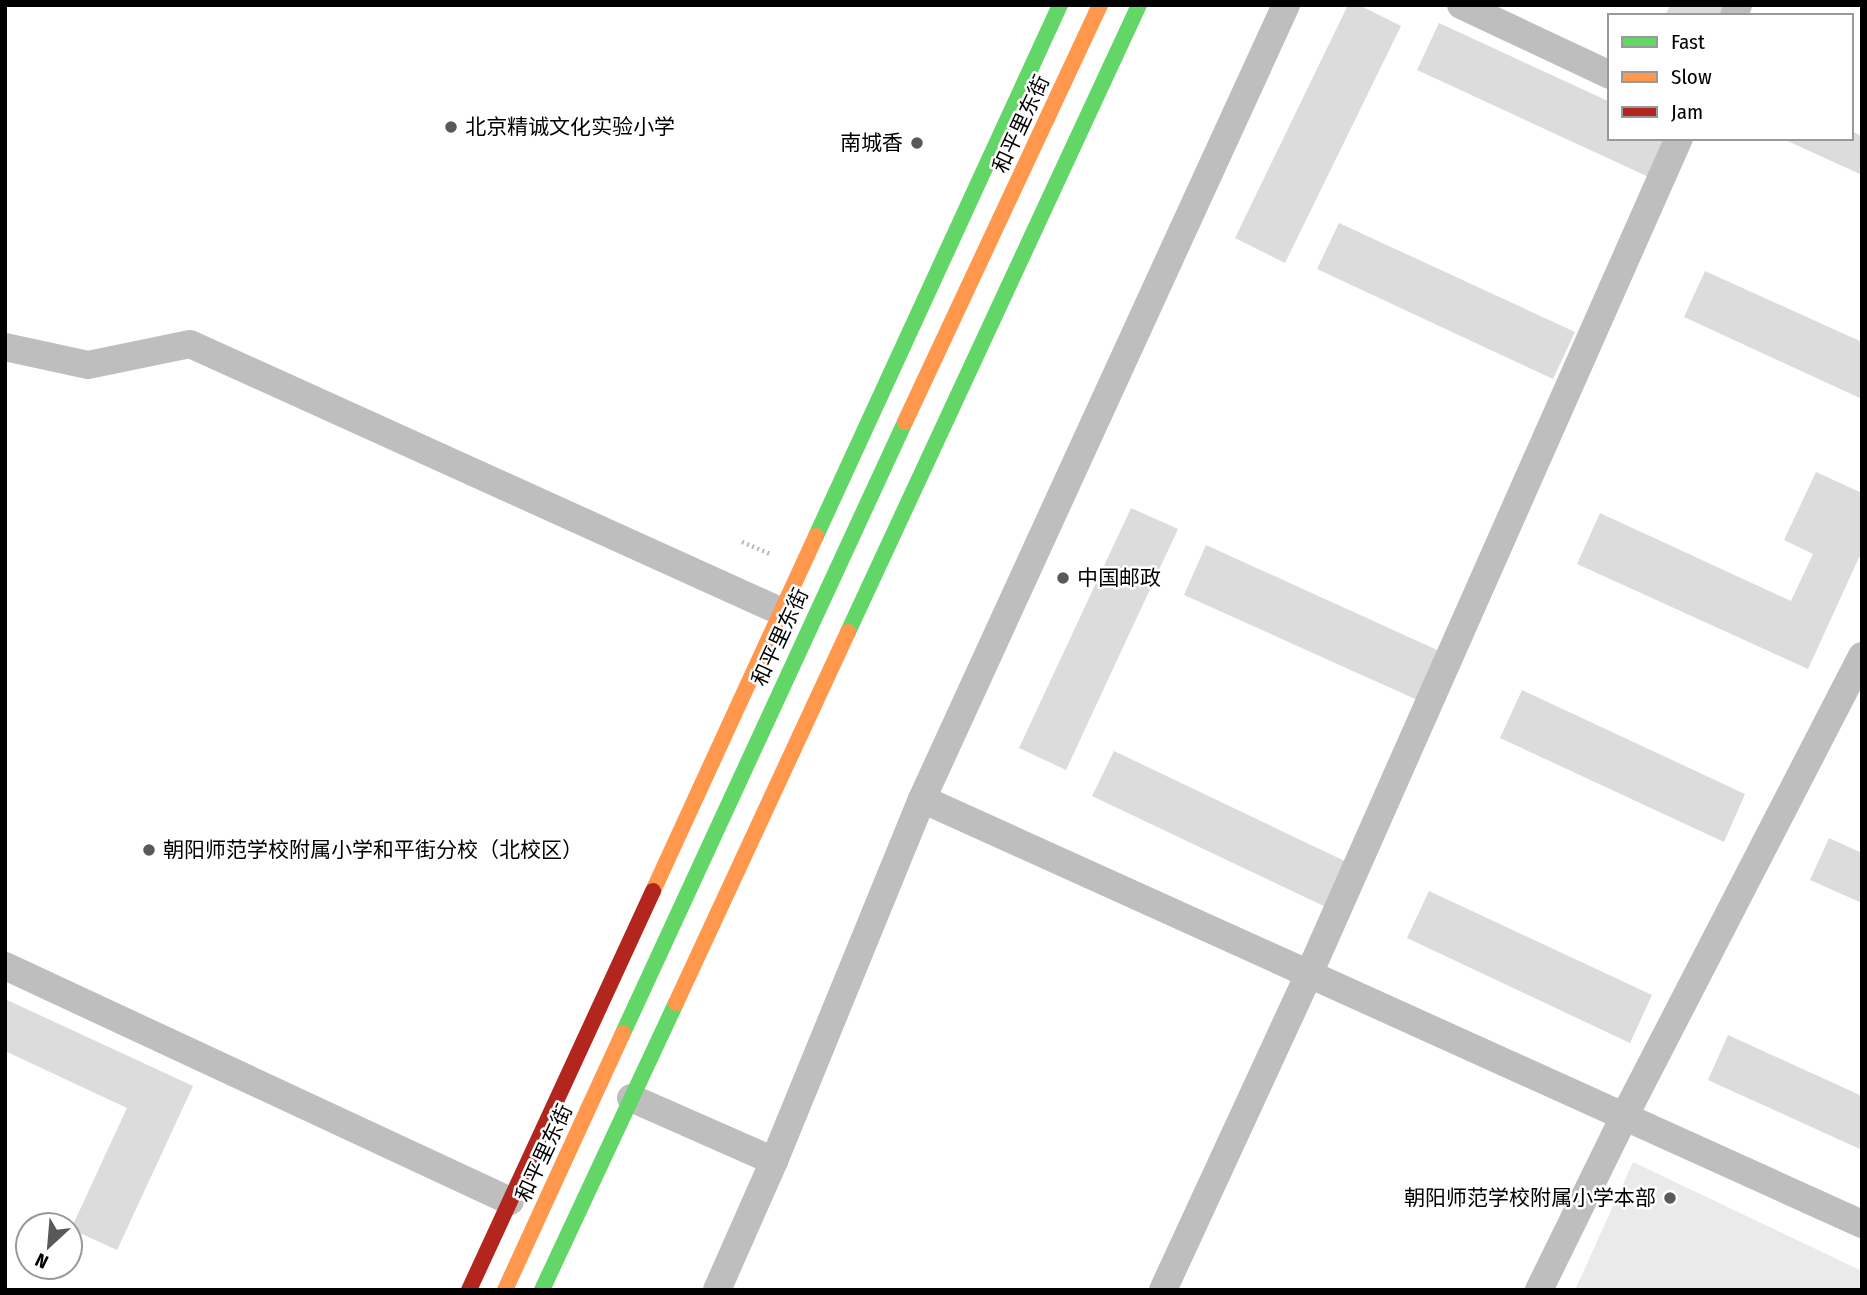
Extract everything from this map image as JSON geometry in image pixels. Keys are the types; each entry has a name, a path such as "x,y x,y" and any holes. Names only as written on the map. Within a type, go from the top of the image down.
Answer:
{"street":[{"name":"和平里东街","path":"469,1290 1060,5"},
{"name":"和平里东街","path":"505,1290 824,593 1100,5"},
{"path":"541,1290 1139,5"},
{"path":"716,1290 774,1161 922,799 1286,5"},
{"path":"1461,5 1608,74"},
{"path":"1163,1290 1309,974 1678,140"},
{"path":"5,347 88,365 190,344 782,612"},
{"path":"1539,1290 1624,1117 1862,656"},
{"path":"922,799 1862,1224"},
{"path":"5,966 510,1202"},
{"path":"631,1098 774,1161"}],"shaded area":[{"name":"朝阳师范学校附属小学本部","path":"1633,1162 1862,1271 1862,1290 1575,1290"}],"building":[{"path":"1348,5 1359,5 1401,26 1285,263 1235,238"},
{"path":"1670,5 1729,5 1725,14 1666,14"},
{"path":"1439,23 1608,101 1608,140 1671,140 1653,179 1417,70"},
{"path":"1853,132 1862,136 1862,175 1785,140 1853,140"},
{"path":"1339,223 1575,332 1553,379 1317,269"},
{"path":"1705,271 1862,342 1862,399 1684,317"},
{"path":"1816,472 1862,493 1862,551 1808,669 1577,564 1600,513 1791,601 1813,554 1784,540"},
{"path":"1131,508 1178,529 1066,770 1019,748"},
{"path":"1206,545 1446,654 1424,703 1184,595"},
{"path":"1522,690 1745,794 1724,842 1500,738"},
{"path":"1114,751 1351,864 1330,909 1092,796"},
{"path":"1829,838 1862,853 1862,903 1810,880"},
{"path":"1429,891 1652,995 1630,1043 1407,938"},
{"path":"5,999 193,1086 117,1250 84,1235 84,1211 79,1211 127,1108 5,1051"},
{"path":"1728,1035 1862,1096 1862,1150 1708,1080"}],"traffic: fast":[{"path":"816,536 1060,5"},
{"path":"848,632 1139,5"},
{"path":"623,1033 905,422"},
{"path":"542,1290 676,1003"}],"traffic: slow":[{"path":"905,422 1100,5"},
{"path":"653,891 816,536"},
{"path":"676,1003 848,632"},
{"path":"505,1290 623,1033"}],"traffic: jam":[{"path":"469,1290 653,891"}],"place":[{"name":"北京精诚文化实验小学","path":"451,127"},
{"name":"南城香","path":"917,143"},
{"name":"中国邮政","path":"1063,578"},
{"name":"朝阳师范学校附属小学和平街分校（北校区）","path":"149,850"},
{"name":"朝阳师范学校附属小学本部","path":"1670,1198"}]}
